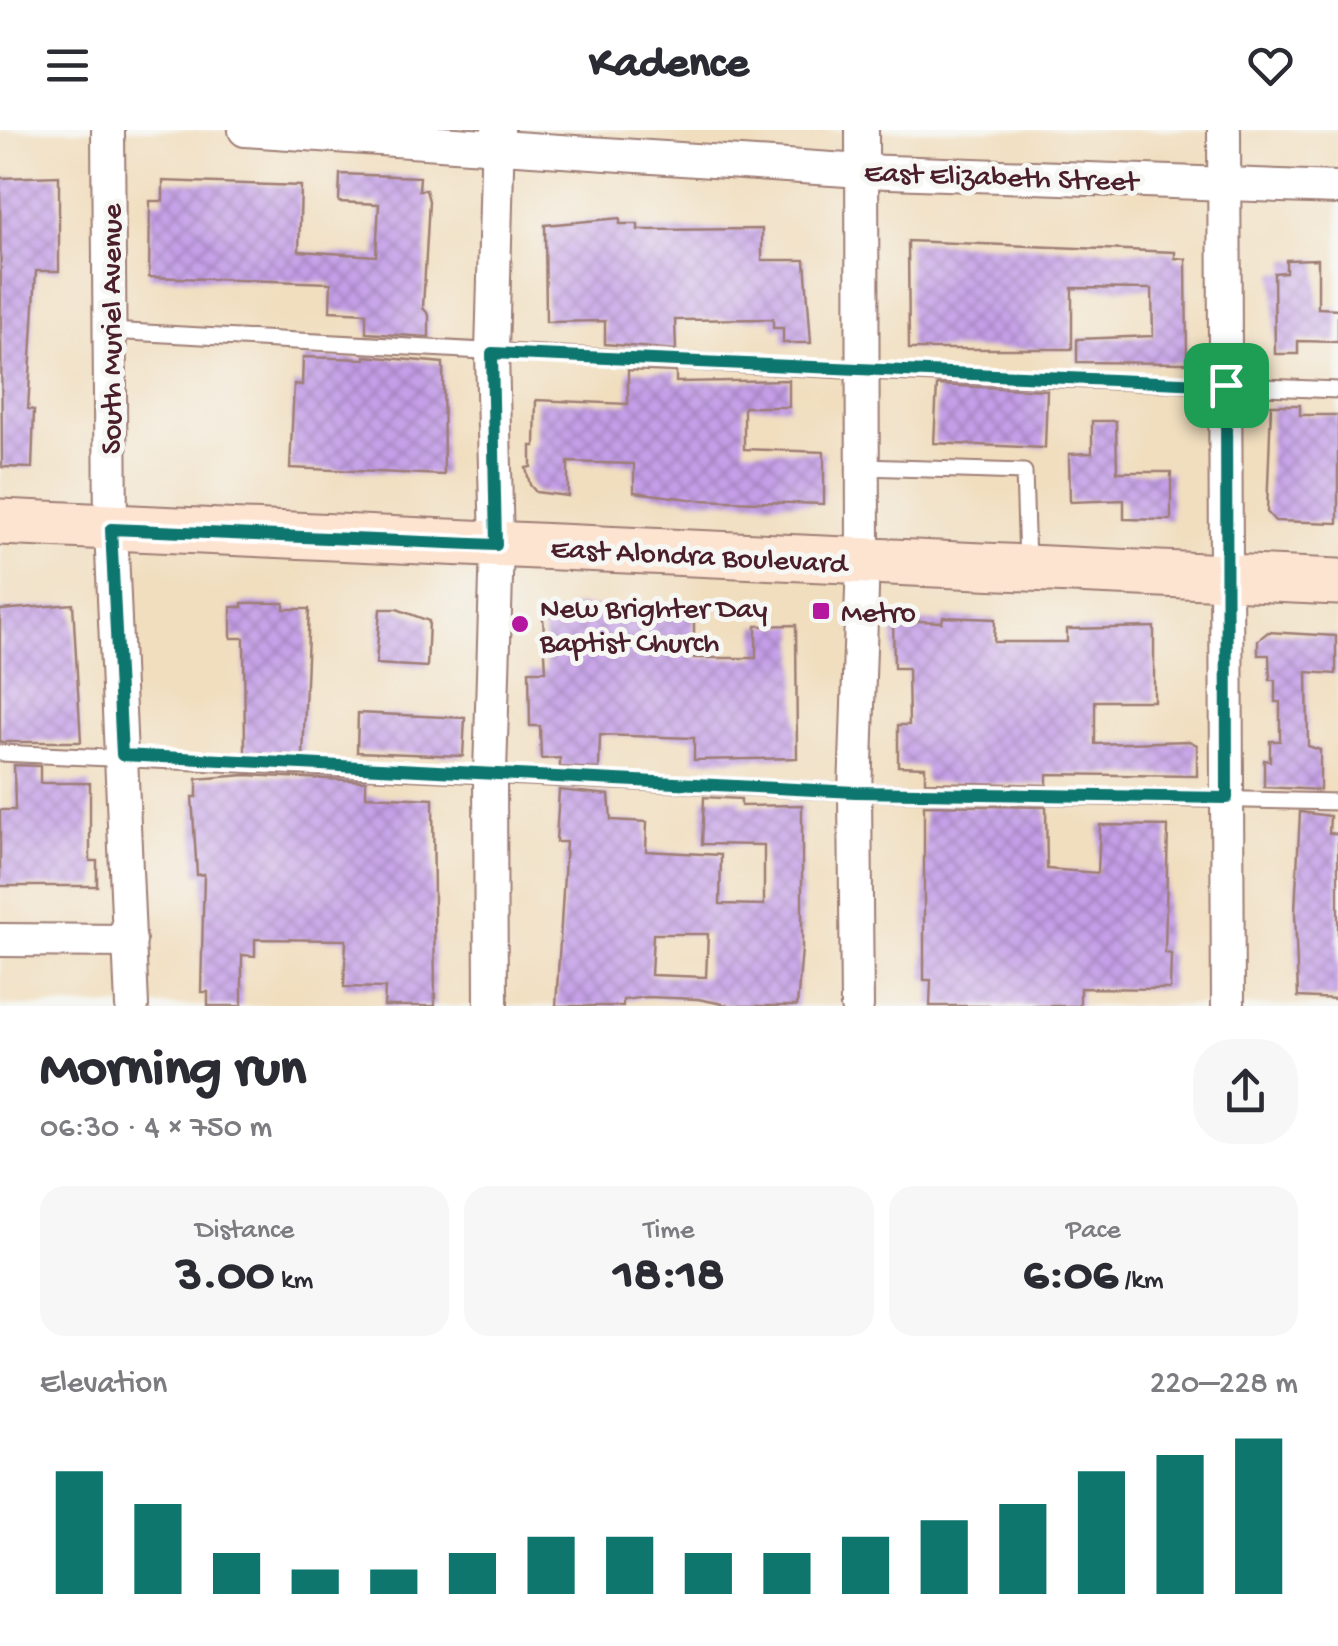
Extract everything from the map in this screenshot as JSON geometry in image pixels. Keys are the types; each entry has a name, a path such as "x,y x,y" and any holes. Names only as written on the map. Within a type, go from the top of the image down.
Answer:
{"main road":[{"name":"East Alondra Boulevard","path":"0,522 1227,574 1338,582"}],"street":[{"name":"South Muriel Avenue","path":"108,130 111,529 132,1006"},
{"name":"East Elizabeth Street","path":"245,130 498,138 862,170 1338,188"},
{"path":"857,1006 855,792 863,561 862,130"},
{"path":"1224,130 1228,1006"},
{"path":"491,1006 490,773 496,545 492,353 498,138"},
{"path":"0,940 130,941"}],"lane":[{"path":"110,331 862,371 1338,390"},
{"path":"863,467 1024,472 1027,566"},
{"path":"0,753 122,755 855,792 1338,802"}],"building":[{"path":"340,174 420,177 419,190 426,190 429,201 423,308 429,315 429,337 366,333 366,313 330,311 331,283 149,277 150,201 163,201 163,181 301,186 299,251 376,256 379,204 339,202"},
{"path":"59,176 59,271 36,271 28,409 34,410 32,468 2,467 0,178"},
{"path":"620,218 620,224 638,224 638,230 762,229 762,260 805,260 811,343 783,343 783,328 773,328 773,319 675,320 676,350 605,344 605,321 546,322 545,225"},
{"path":"908,241 1175,252 1175,258 1186,259 1187,363 1077,362 1077,339 1153,336 1152,289 1072,288 1072,349 909,349"},
{"path":"1318,259 1318,308 1338,309 1338,342 1298,341 1298,354 1275,354 1274,273 1286,272 1286,260"},
{"path":"365,356 443,363 444,475 290,468 294,384 302,385 303,357"},
{"path":"628,370 676,372 676,382 789,380 789,407 744,407 744,449 824,452 824,504 697,500 634,492 634,464 568,462 568,496 536,492 526,468 531,467 531,446 535,446 536,400 628,404"},
{"path":"937,385 1047,390 1045,448 934,443"},
{"path":"1271,405 1300,405 1300,415 1338,415 1338,523 1275,521 1267,512"},
{"path":"1092,421 1116,421 1117,472 1171,472 1171,520 1124,519 1124,500 1070,502 1069,454 1092,453"},
{"path":"242,603 284,603 284,609 309,609 303,756 245,753 244,638 231,638 231,607 242,607"},
{"path":"73,604 81,742 0,742 0,610"},
{"path":"570,606 694,610 694,658 756,658 756,626 796,625 797,758 694,760 694,738 600,735 599,769 560,767 560,758 541,759 540,726 530,726 529,671 546,671 543,616 570,615"},
{"path":"380,609 397,609 429,621 427,667 376,664"},
{"path":"943,617 995,619 994,642 1067,642 1067,629 1154,627 1154,701 1095,701 1095,744 1189,741 1197,745 1197,776 1047,774 1047,785 925,782 925,767 898,766 898,725 909,725 908,668 894,668 893,620 942,622"},
{"path":"1268,632 1336,636 1336,674 1307,672 1308,746 1320,750 1320,790 1264,787 1264,760 1270,761 1270,741 1280,741 1280,702 1275,702 1269,655 1258,655 1258,640"},
{"path":"358,713 465,718 463,756 357,752"},
{"path":"14,765 40,766 40,783 90,783 90,861 97,861 97,886 0,886 0,810 15,810"},
{"path":"245,775 366,781 366,796 433,799 435,1006 384,1006 385,988 344,987 346,940 255,939 255,956 242,955 242,1006 208,1006 208,992 201,992 204,874 197,875 192,797 197,797 197,779"},
{"path":"559,790 609,795 611,820 647,822 646,851 721,855 720,904 764,905 764,845 702,844 704,797 741,799 741,806 802,805 802,949 797,1006 733,1006 698,999 647,997 623,1000 623,1006 556,1006 566,842 556,842","holes":["653,934 708,934 706,977 651,975"]},
{"path":"924,805 1046,807 1047,869 1098,873 1100,825 1168,826 1165,953 1171,954 1170,989 1080,988 1080,1006 930,1006 931,980 924,980"},
{"path":"1300,812 1330,816 1329,833 1338,834 1338,999 1298,997 1295,911"}],"place":[{"name":"Metro","path":"821,611"},
{"name":"New Brighter Day Baptist Church","path":"520,624"}],"route":[{"path":"492,353 1226,385 1227,798 855,792 122,755 111,529 496,545 492,353"}]}
